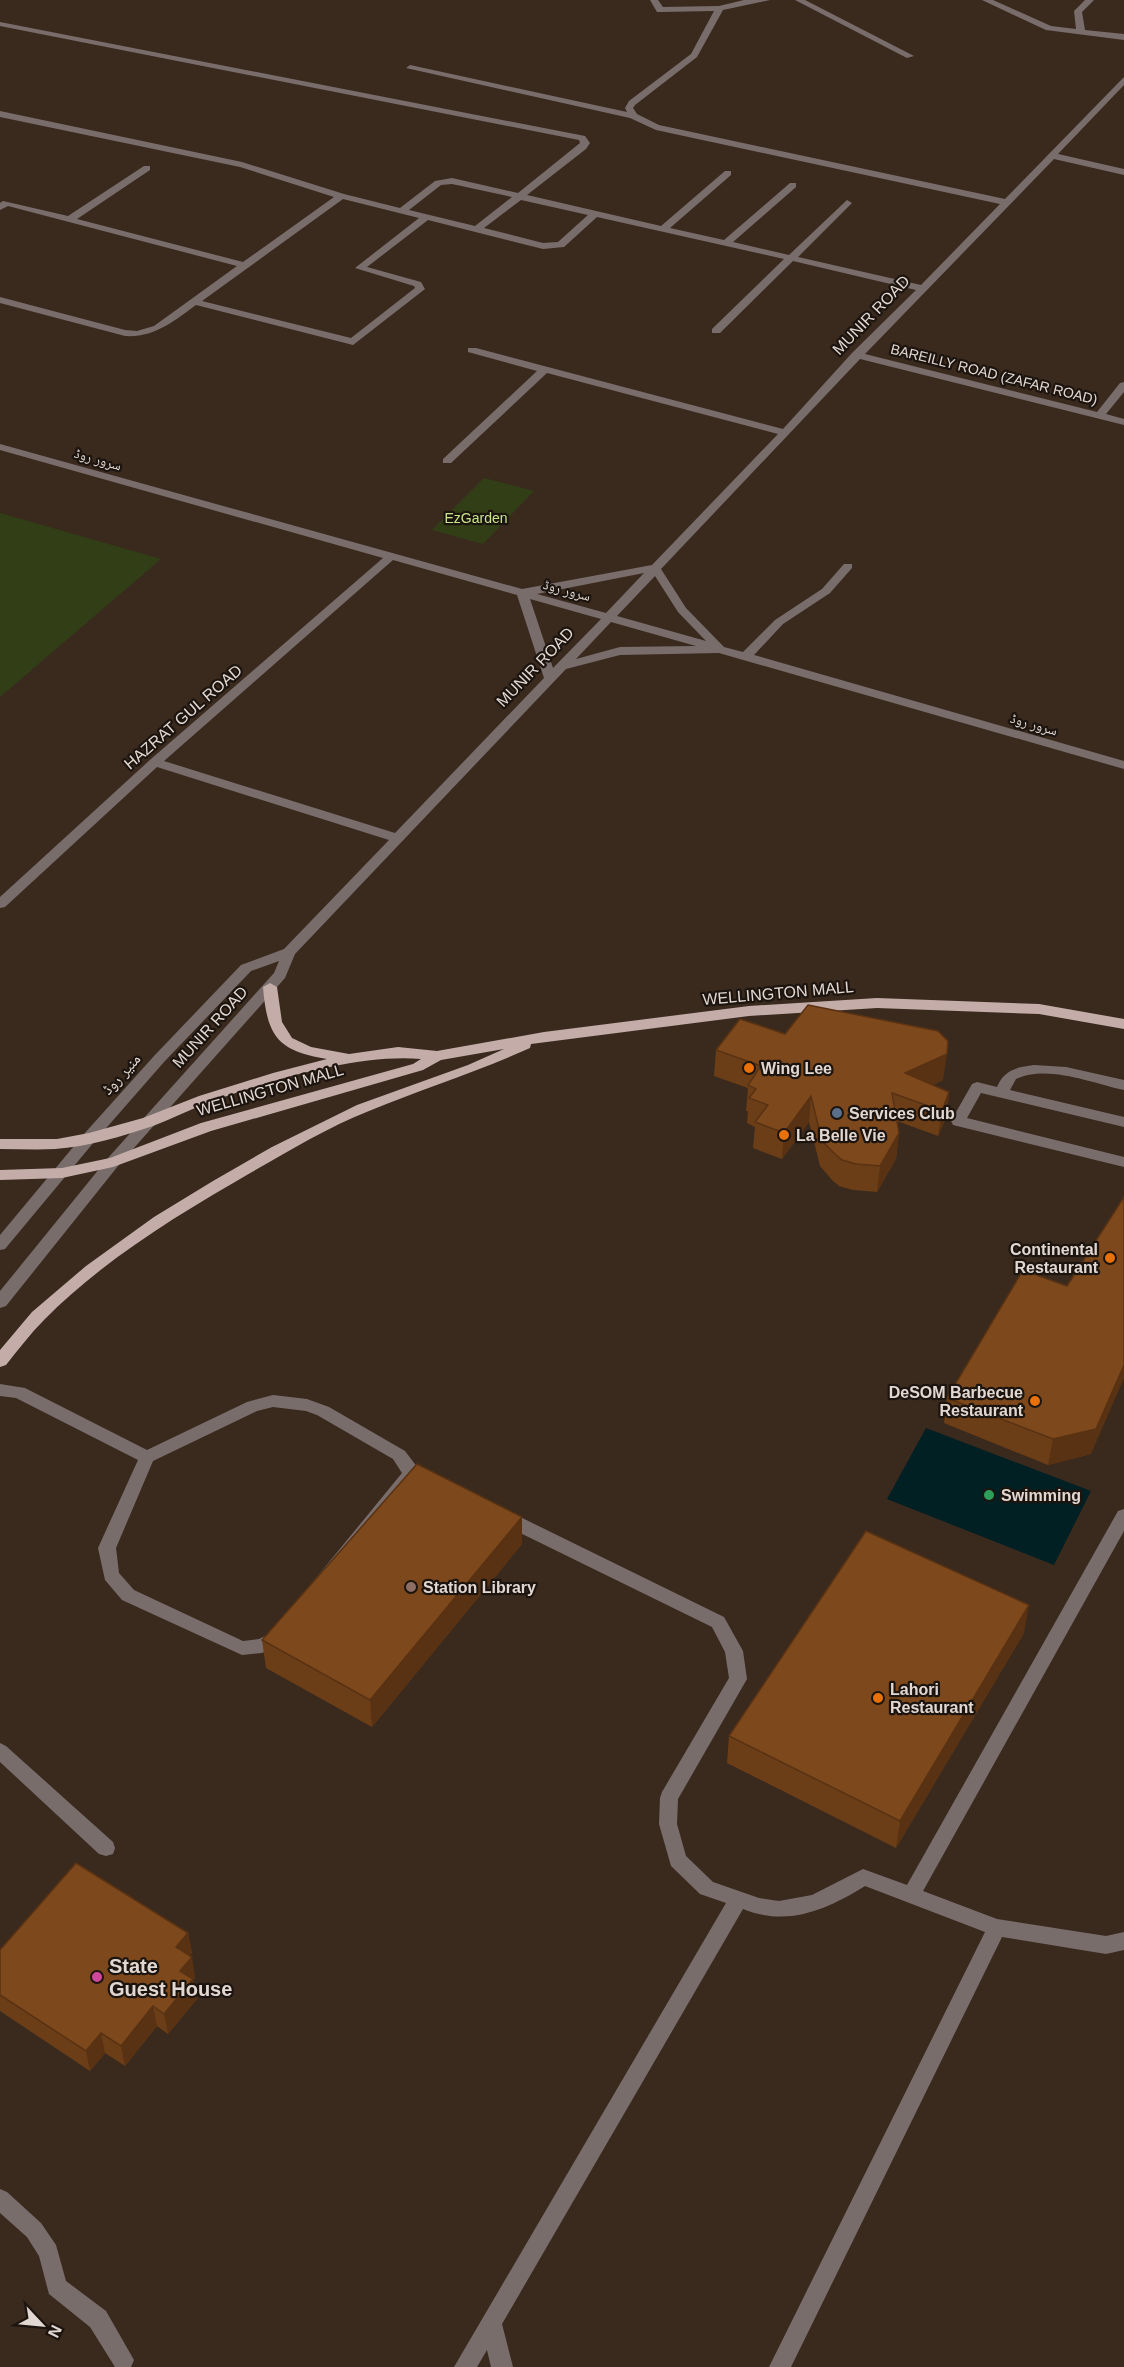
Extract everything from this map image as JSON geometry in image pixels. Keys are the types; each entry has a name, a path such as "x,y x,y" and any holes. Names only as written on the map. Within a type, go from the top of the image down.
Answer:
{"main road":[{"path":"270,987 270,1011 274,1028 289,1044 310,1052 352,1058"},
{"name":"WELLINGTON MALL","path":"0,1144 57,1144 89,1138 148,1122 204,1099 278,1076 352,1058 398,1052 437,1056 544,1037 749,1011 877,1003 1039,1009 1124,1024"},
{"path":"0,1361 38,1316 91,1269 159,1221 218,1185 277,1151 362,1108 473,1068 544,1037"},
{"name":"WELLINGTON MALL","path":"0,1175 62,1173 113,1162 206,1127 418,1067 437,1056"}],"street":[{"path":"654,0 660,10 720,8 730,4 766,0"},
{"path":"799,0 910,56"},
{"path":"986,0 1060,31 1081,31 1124,37"},
{"path":"1081,31 1078,11 1090,0"},
{"path":"633,116 629,108 632,103 694,55 720,8"},
{"path":"0,24 582,138 585,143 583,147 477,229"},
{"path":"410,68 633,116 656,127 1006,202"},
{"name":"MUNIR ROAD","path":"0,1302 113,1162 280,975 289,952 785,433 856,355 1053,156 1124,80"},
{"path":"0,114 242,165 341,196 543,246 561,245 596,213"},
{"path":"1053,156 1124,172"},
{"path":"70,219 147,168"},
{"path":"664,228 728,173"},
{"path":"402,211 444,180 922,288"},
{"path":"726,243 793,185"},
{"path":"0,300 137,334 158,328 341,196"},
{"path":"0,207 6,203 244,265"},
{"path":"716,331 788,258 847,203"},
{"path":"196,302 353,342 420,289 418,284 360,268 427,217"},
{"path":"472,350 785,433"},
{"name":"BAREILLY ROAD (ZAFAR ROAD)","path":"856,355 1124,422"},
{"path":"447,461 544,370"},
{"path":"1099,416 1124,385"},
{"name":"سرور روڈ","path":"0,447 746,656 1124,765"},
{"name":"HAZRAT GUL ROAD","path":"0,904 155,762 390,557"},
{"path":"746,656 779,622 826,591 848,566"},
{"path":"550,677 522,593 655,568 682,610 720,649"},
{"path":"560,667 620,651 720,649"},
{"path":"155,762 398,838"},
{"name":"منیر روڈ","path":"0,1245 89,1138 159,1059 246,968 289,952"},
{"path":"1002,1093 1012,1075 1027,1069 1049,1070 1124,1085"},
{"path":"1124,1122 977,1087 958,1121 1124,1162"},
{"path":"0,1390 19,1392 147,1457"},
{"path":"413,1472 278,1638 262,1646 242,1647 128,1595 111,1575 107,1548 147,1457 253,1406 273,1401 323,1411 399,1455 406,1467 434,1482"},
{"path":"487,1508 718,1622 734,1651 738,1679 669,1798 668,1824 678,1860 707,1888 767,1908 810,1905 834,1895 863,1876 997,1929 1106,1945 1124,1941"},
{"path":"911,1894 1124,1516"},
{"path":"0,1750 106,1848"},
{"path":"465,2367 739,1899"},
{"path":"780,2367 997,1929"},
{"path":"0,2199 34,2230 49,2253 57,2287 98,2319 123,2360"},
{"path":"491,2323 502,2367"}],"green space":[{"name":"EzGarden","path":"484,478 534,491 483,544 432,530"},
{"path":"0,513 161,559 0,697"}],"water":[{"name":"Swimming","path":"926,1428 1091,1491 1054,1565 887,1499"}],"building":[{"name":"Services Club","path":"808,1005 938,1031 948,1041 947,1054 905,1073 949,1092 942,1111 892,1093 899,1133 880,1166 842,1160 822,1141 811,1096 784,1133 755,1122 768,1105 749,1098 756,1089 748,1085 761,1066 716,1050 740,1019 785,1034"},
{"name":"DeSOM Barbecue Restaurant","path":"1124,1197 1124,1365 1096,1429 1053,1439 947,1398 1023,1270 1067,1286"},
{"name":"Station Library","path":"417,1464 522,1517 370,1700 262,1640"},
{"name":"Lahori Restaurant","path":"866,1531 1029,1605 900,1821 729,1736"},
{"name":"State Guest House","path":"76,1863 188,1933 176,1947 192,1957 180,1971 193,1979 164,2014 153,2006 121,2046 101,2033 86,2051 0,1995 0,1950"}],"place":[{"name":"Wing Lee","path":"749,1068"},
{"name":"Services Club","path":"837,1113"},
{"name":"La Belle Vie","path":"784,1135"},
{"name":"Continental Restaurant","path":"1110,1258"},
{"name":"DeSOM Barbecue Restaurant","path":"1035,1401"},
{"name":"Swimming","path":"989,1495"},
{"name":"Station Library","path":"411,1587"},
{"name":"Lahori Restaurant","path":"878,1698"},
{"name":"State Guest House","path":"97,1977"}]}
